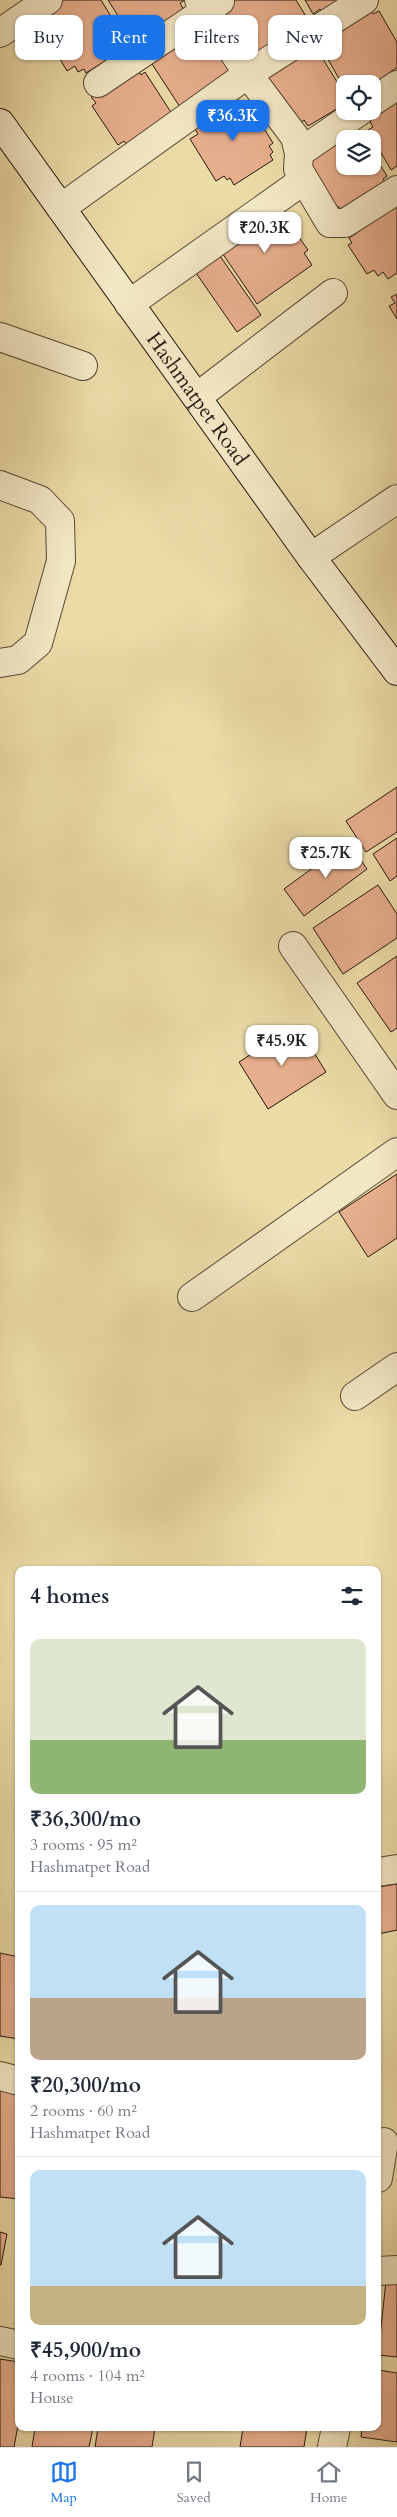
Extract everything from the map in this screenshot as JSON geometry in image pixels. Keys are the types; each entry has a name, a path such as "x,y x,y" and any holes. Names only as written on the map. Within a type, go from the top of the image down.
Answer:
{"street":[{"path":"0,33 48,0"},
{"path":"61,208 248,74 364,0"},
{"path":"98,83 209,3 248,74 295,137 300,153 298,169 330,223 337,225 345,223 397,190"},
{"path":"381,96 397,85"},
{"path":"300,153 347,120"},
{"name":"Hashmatpet Road","path":"0,123 311,557 397,670"},
{"path":"129,304 304,180"},
{"path":"196,397 333,293"},
{"path":"0,337 83,366"},
{"path":"0,485 40,500 60,521 61,561 38,643 18,660 0,663"},
{"path":"311,557 397,500"},
{"path":"293,946 397,1095"},
{"path":"192,1297 397,1152"},
{"path":"355,1396 397,1367"},
{"path":"381,1872 397,1869"},
{"path":"0,2076 15,2080"},
{"path":"381,2164 386,2141"},
{"path":"381,2271 397,2270"},
{"path":"332,2447 335,2431"}],"building":[{"path":"60,0 101,0 110,15 93,15 93,60 107,60 86,73 84,69 78,72 75,66 67,71 60,60 83,60 83,15 46,15"},
{"path":"108,0 185,0 180,3 184,10 165,22 165,15 118,15"},
{"path":"232,0 296,0 305,15 268,15 268,50 260,55 258,52 258,15 224,15 230,11 227,5"},
{"path":"305,0 357,0 324,15 320,9 313,14"},
{"path":"370,9 373,14 379,11 397,42 397,68 390,72 393,77 381,84 381,75 337,75 328,60 342,60 342,27"},
{"path":"175,42 175,60 233,60 235,63 227,68 231,73 180,107 152,64 158,60 165,60 165,47"},
{"path":"292,60 324,60 336,80 336,109 308,126 304,120 298,125 266,78"},
{"path":"137,68 141,75 145,72 172,114 128,146 124,141 118,145 92,106 96,103 91,97"},
{"path":"397,94 397,166 391,170 381,153 381,130 368,130 373,127 369,120 381,120 381,105"},
{"path":"232,99 234,102 239,100 241,105 247,101 273,143 269,146 273,152 270,155 273,160 234,185 230,178 227,180 224,176 216,181 190,139 198,134 195,129 199,127 195,121"},
{"path":"336,142 336,175 381,175 381,166 387,176 383,179 386,183 342,211 338,206 330,211 308,162"},
{"path":"397,205 397,273 388,279 383,272 378,276 374,270 367,274 348,245 352,243 349,238 357,233 353,226"},
{"path":"271,206 281,220 285,217 308,250 304,253 312,265 257,304 216,244"},
{"path":"220,256 261,315 237,332 196,273"},
{"path":"397,294 397,319 389,306 395,303 391,297"},
{"path":"397,787 397,832 366,852 346,821"},
{"path":"397,838 397,876 390,881 373,854"},
{"path":"348,842 367,869 304,916 284,889"},
{"path":"378,885 397,914 397,938 343,974 313,928"},
{"path":"397,956 397,1028 391,1032 357,983"},
{"path":"297,1025 326,1072 268,1109 239,1062"},
{"path":"397,1174 397,1238 368,1257 339,1212"},
{"path":"397,1884 397,1930 381,1933 381,1887"},
{"path":"0,1953 15,1956 15,2038 0,2036"},
{"path":"0,2087 15,2090 15,2199 0,2197"},
{"path":"0,2232 7,2234 1,2265 0,2265"},
{"path":"386,2281 397,2283 397,2357 381,2355 381,2327"},
{"path":"0,2359 15,2361 15,2431 17,2431 14,2447 0,2447"},
{"path":"381,2370 397,2373 397,2442 361,2437 362,2431 381,2431"},
{"path":"35,2431 92,2431 89,2447 32,2447"},
{"path":"98,2431 155,2431 152,2447 95,2447"},
{"path":"243,2431 307,2431 304,2447 240,2447"}]}
